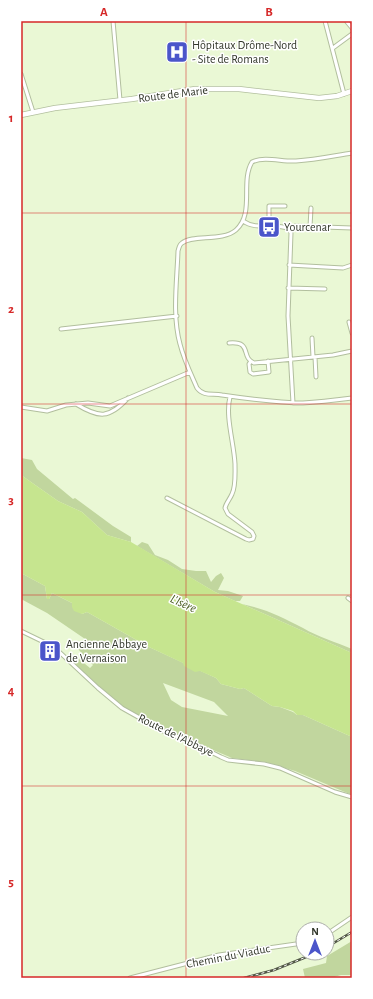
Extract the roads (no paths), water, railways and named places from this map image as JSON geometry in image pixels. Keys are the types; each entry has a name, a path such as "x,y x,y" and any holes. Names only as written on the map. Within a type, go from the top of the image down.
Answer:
{"street":[{"path":"113,21 120,100"},
{"path":"325,21 344,94"},
{"path":"347,22 352,28"},
{"path":"333,48 352,34"},
{"path":"21,74 33,112"},
{"name":"Route de Marie","path":"21,115 181,90 206,88 239,89 319,98 351,93"},
{"path":"352,153 294,161 258,160 252,162 246,187 245,212 243,221 234,231 225,236 189,240 181,243 178,251 176,316 179,342 184,358 199,391 206,395 218,394 230,397 293,403 352,398"},
{"path":"269,227 269,206 285,206"},
{"path":"310,208 310,227"},
{"path":"243,221 256,226 284,227 289,229 295,226 352,228"},
{"path":"289,229 291,233 288,324 293,403"},
{"path":"289,266 343,268 352,265"},
{"path":"288,288 325,289"},
{"path":"61,329 176,316"},
{"path":"349,322 352,333"},
{"path":"312,338 316,377"},
{"path":"229,343 240,343 243,345 251,361 249,364 250,372 253,374 269,372 268,361"},
{"path":"251,361 254,363 314,357 352,351"},
{"path":"21,407 47,411 66,405 88,403 110,406 190,372"},
{"path":"76,404 98,415 111,413 129,397"},
{"path":"167,498 246,539 253,539 254,536 252,532 228,514 225,508 233,491 235,464 229,412 230,397"},
{"path":"348,598 352,601"},
{"name":"Route de l'Abbaye","path":"21,631 54,647 89,681 122,708 163,731 193,743 228,760 264,764 280,768 352,798"},
{"path":"335,929 352,917"},
{"name":"Chemin du Viaduc","path":"130,978 219,955 295,944"}],"water":[{"name":"L'Isère","path":"21,475 58,501 82,512 107,535 131,542 215,592 352,653 352,737 303,715 297,715 293,711 272,706 244,688 240,689 221,684 216,678 200,671 195,672 184,666 183,663 149,647 87,612 82,614 74,611 72,603 52,593 49,599 47,599 45,586 21,573"}],"railway":[{"path":"335,942 352,932"},
{"path":"244,978 274,970 296,961"}],"place":[{"name":"Hôpitaux Drôme-Nord - Site de Romans","path":"177,52"},
{"name":"Yourcenar","path":"269,227"},
{"name":"Ancienne Abbaye de Vernaison","path":"50,651"}]}
